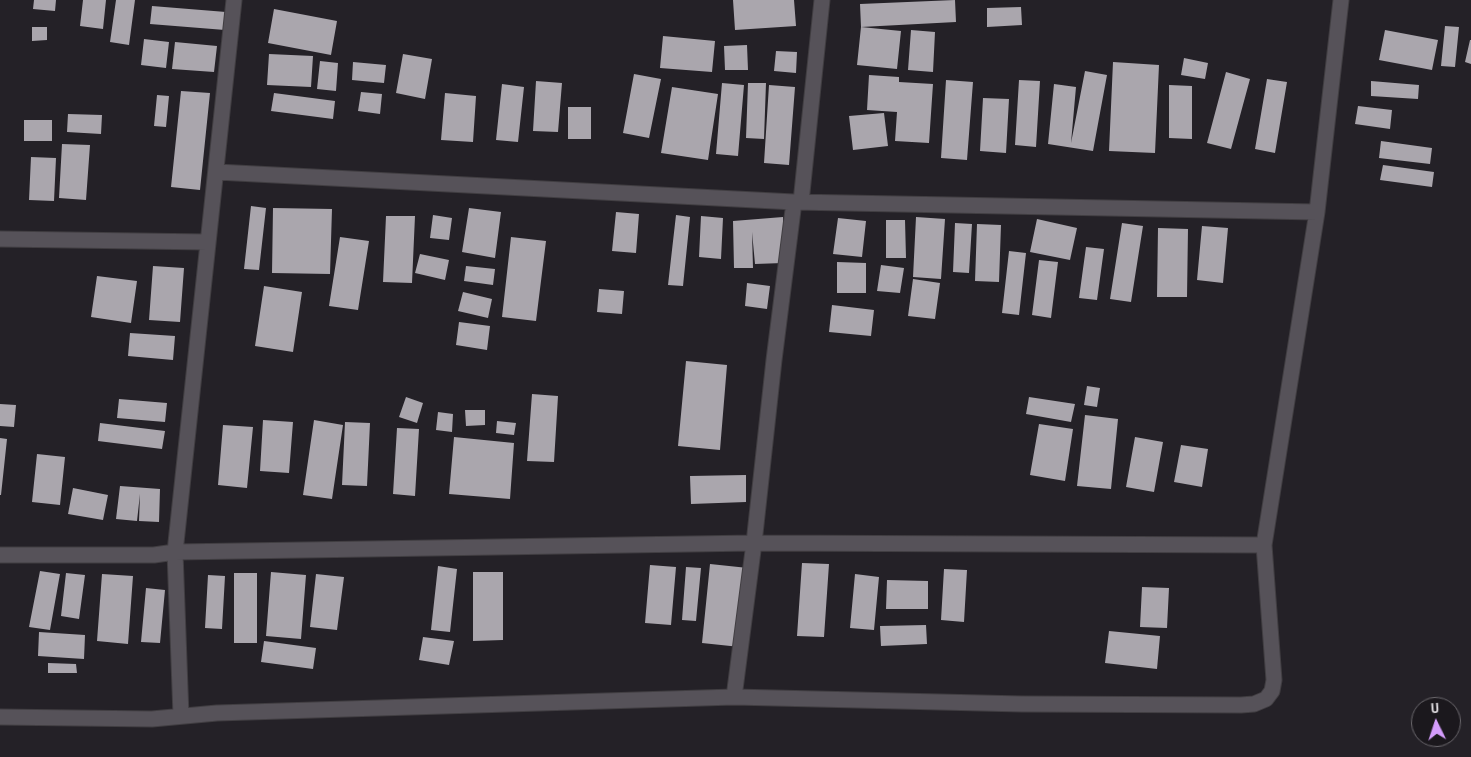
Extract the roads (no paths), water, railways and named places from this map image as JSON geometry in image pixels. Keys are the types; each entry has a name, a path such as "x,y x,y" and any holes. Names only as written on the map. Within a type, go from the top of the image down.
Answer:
{"street":[{"path":"181,716 175,552 234,0"},
{"path":"734,696 754,543 774,360 798,202 822,0"},
{"path":"0,717 152,719 217,713 734,696 1022,704 1254,704 1266,699 1272,691 1274,680 1264,545 1317,212 1341,0"},
{"path":"216,172 798,202 1317,212"},
{"path":"0,239 208,242"},
{"path":"0,555 154,555 175,552 754,543 1264,545"}]}
